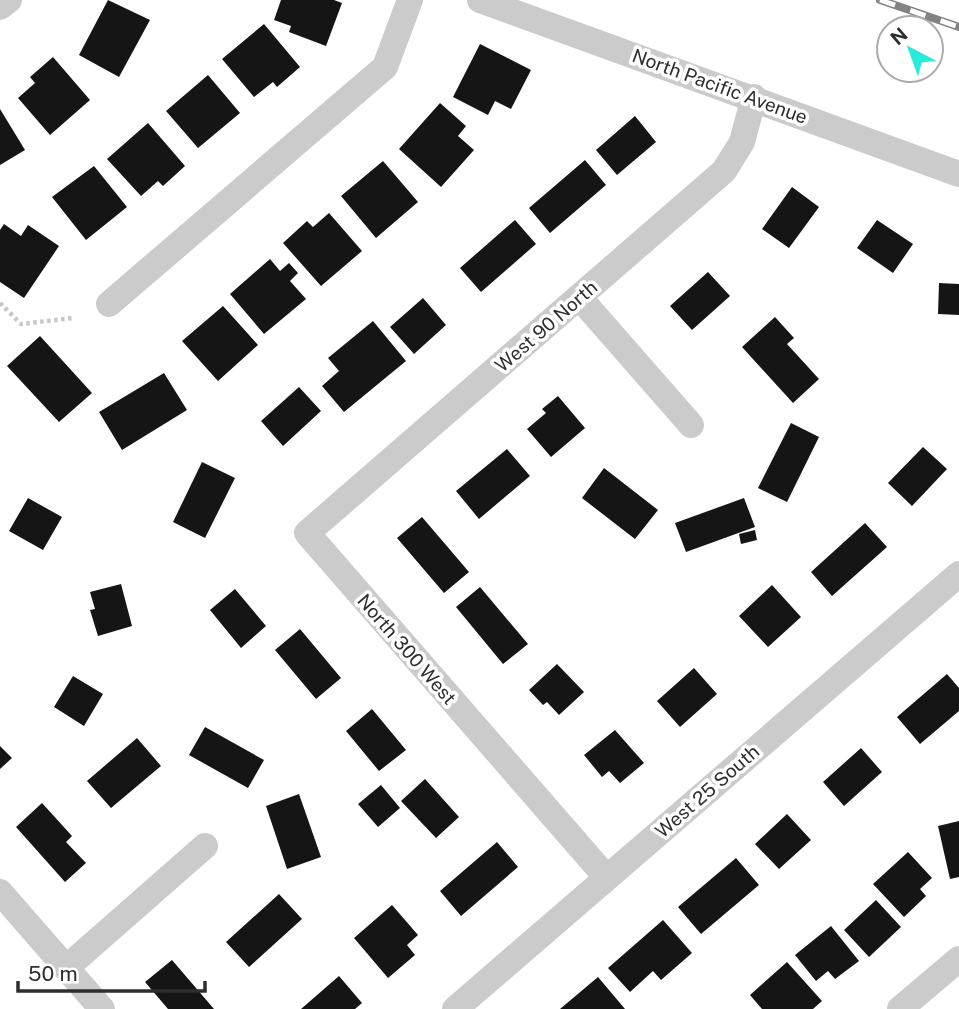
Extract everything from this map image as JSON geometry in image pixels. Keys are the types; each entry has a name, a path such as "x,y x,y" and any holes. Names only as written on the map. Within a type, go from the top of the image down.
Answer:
{"street":[{"path":"0,6 9,0"},
{"path":"109,304 385,67 411,0"},
{"name":"North Pacific Avenue","path":"480,0 754,97 959,174"},
{"name":"West 90 North","path":"307,533 724,172 742,142 754,97"},
{"path":"579,297 691,425"},
{"name":"North 300 West","path":"307,533 607,878"},
{"name":"West 25 South","path":"455,1009 959,573"},
{"path":"66,968 205,846"},
{"path":"0,892 102,1009"},
{"path":"900,1009 959,959"}],"path":[{"path":"0,303 21,324 73,318"}],"building":[{"path":"108,0 150,20 119,77 79,55"},
{"path":"281,0 334,0 342,3 326,46 289,32 291,26 274,20"},
{"path":"264,24 300,67 277,87 273,82 254,97 222,59"},
{"path":"480,44 531,70 511,109 495,101 488,115 453,97"},
{"path":"53,57 90,100 50,135 18,98 35,83 30,77"},
{"path":"208,75 240,113 198,148 166,111"},
{"path":"440,103 466,126 458,136 474,150 441,187 399,149"},
{"path":"0,109 25,150 0,165"},
{"path":"635,116 656,142 617,175 596,150"},
{"path":"148,123 185,166 163,186 158,181 141,196 107,159"},
{"path":"585,160 606,185 550,233 529,208"},
{"path":"383,161 418,202 376,238 341,196"},
{"path":"94,166 127,207 86,240 52,197"},
{"path":"792,187 819,207 789,248 762,229"},
{"path":"329,213 362,251 321,286 283,243 307,221 313,227"},
{"path":"515,220 536,244 481,292 460,268"},
{"path":"877,220 913,244 893,273 857,248"},
{"path":"4,224 21,236 28,225 59,246 24,298 0,282 0,230"},
{"path":"270,259 280,271 289,263 298,273 290,281 306,299 264,334 230,294"},
{"path":"708,272 730,296 692,330 670,306"},
{"path":"939,283 959,284 959,315 938,314"},
{"path":"423,298 446,325 414,354 390,327"},
{"path":"223,306 258,345 218,381 182,341"},
{"path":"775,317 794,338 787,344 819,379 793,403 742,347"},
{"path":"373,321 406,361 344,412 322,386 339,371 328,358"},
{"path":"40,336 92,393 59,422 7,366"},
{"path":"164,373 187,410 122,450 99,412"},
{"path":"299,387 321,411 283,446 261,421"},
{"path":"558,396 585,428 551,457 527,429 546,413 542,409"},
{"path":"791,423 819,437 787,502 758,488"},
{"path":"923,447 947,469 912,506 888,483"},
{"path":"507,449 530,476 479,519 456,491"},
{"path":"202,462 235,478 205,538 173,522"},
{"path":"604,468 658,510 635,539 582,498"},
{"path":"28,498 62,517 43,550 9,531"},
{"path":"744,498 755,527 686,552 675,523"},
{"path":"422,517 469,572 444,593 397,538"},
{"path":"865,523 887,547 832,596 811,572"},
{"path":"755,530 757,540 741,544 739,534"},
{"path":"121,584 132,626 98,636 90,610 95,609 90,592"},
{"path":"772,585 801,617 768,647 739,616"},
{"path":"480,587 528,644 503,664 456,607"},
{"path":"235,589 266,626 241,648 210,610"},
{"path":"300,629 341,678 316,699 275,650"},
{"path":"557,664 584,692 559,715 547,702 543,705 529,690"},
{"path":"694,668 717,694 680,727 657,701"},
{"path":"947,674 959,688 959,711 920,744 897,717"},
{"path":"73,676 103,694 84,726 54,707"},
{"path":"372,709 406,750 379,771 346,731"},
{"path":"205,727 264,760 248,788 189,755"},
{"path":"615,730 644,763 620,783 609,771 602,777 584,755"},
{"path":"137,738 161,766 111,808 87,781"},
{"path":"0,746 12,758 0,769"},
{"path":"861,748 882,772 844,806 823,782"},
{"path":"425,779 459,817 436,838 401,801"},
{"path":"381,785 400,808 378,827 358,804"},
{"path":"299,794 321,857 287,869 266,806"},
{"path":"42,803 72,836 66,842 86,863 65,882 16,827"},
{"path":"787,814 811,840 779,869 755,844"},
{"path":"959,821 959,877 950,879 938,826"},
{"path":"497,842 518,867 461,916 440,891"},
{"path":"908,852 932,878 920,889 926,896 904,917 873,884"},
{"path":"736,858 759,885 701,934 678,907"},
{"path":"279,894 302,919 249,967 226,942"},
{"path":"876,900 901,927 869,957 844,930"},
{"path":"392,905 418,935 407,945 415,955 388,978 354,938"},
{"path":"663,920 692,953 661,980 653,971 630,992 608,968"},
{"path":"831,926 859,961 835,979 828,971 816,981 795,955"},
{"path":"172,960 214,1009 168,1009 145,982"},
{"path":"787,962 822,1001 813,1009 762,1009 750,995"},
{"path":"339,976 362,1003 355,1009 301,1009"},
{"path":"598,977 625,1009 560,1009"}],"railway":[{"path":"880,0 959,27"}]}
